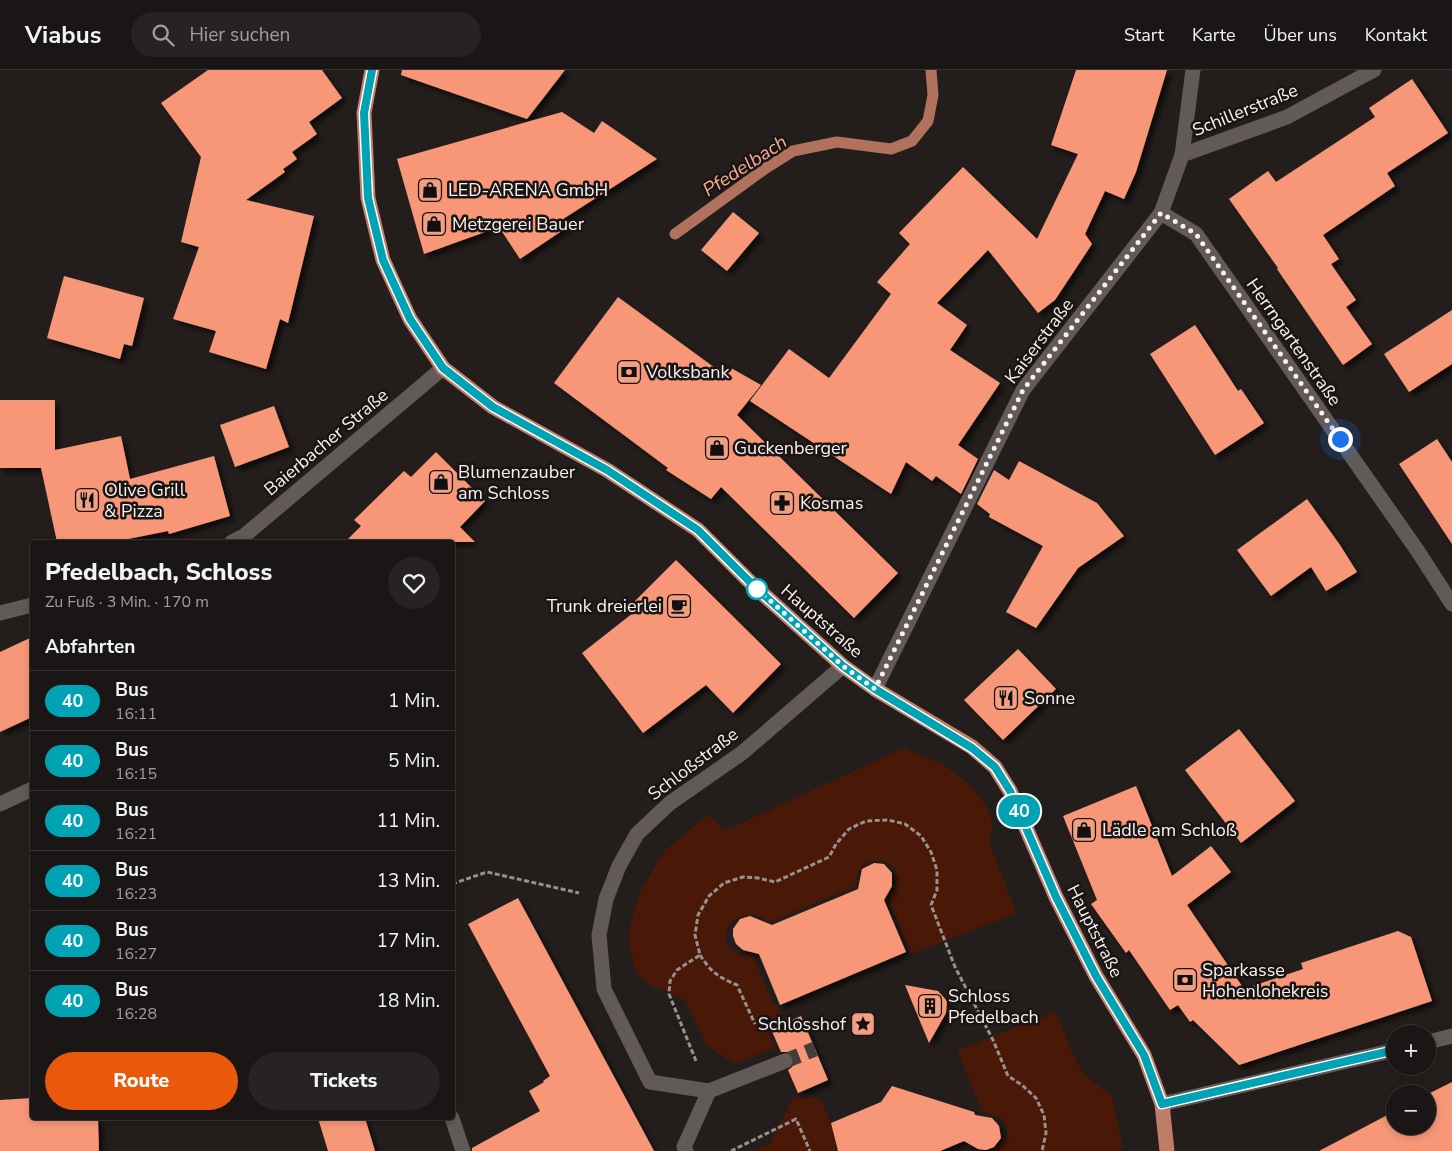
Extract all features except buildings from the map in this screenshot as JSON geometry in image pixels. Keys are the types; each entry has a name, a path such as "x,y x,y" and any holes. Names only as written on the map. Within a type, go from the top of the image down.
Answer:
{"main road":[{"name":"Hauptstraße","path":"372,70 364,113 368,198 383,260 410,319 443,368 493,407 607,470 698,530 754,586 843,666 875,689 972,748 995,767 1010,791 1056,897 1096,976 1144,1055 1162,1104 1167,1151"}],"street":[{"name":"Kaiserstraße","path":"875,689 1023,390 1161,213 1182,155 1193,70"},
{"name":"Schillerstraße","path":"1182,155 1287,117 1374,70"},
{"name":"Herrngartenstraße","path":"1161,213 1196,234 1417,550 1452,604"},
{"name":"Baierbacher Straße","path":"236,540 244,536 443,368"},
{"path":"0,614 30,606"},
{"name":"Schloßstraße","path":"709,1091 650,1082 604,989 599,935 606,899 619,866 637,834 670,803 742,753 843,666"},
{"path":"0,804 30,790"},
{"path":"1436,1040 1452,1036"},
{"path":"1162,1104 1386,1052"},
{"path":"686,1151 684,1147 709,1091 785,1061"},
{"path":"453,1120 463,1151"}],"path":[{"path":"755,1024 737,985 723,979 709,968 700,955 696,935 698,915 709,896 724,883 743,877 775,882 830,857 836,844 849,828 866,821 888,820 905,824 921,836 931,852 937,870 937,890 931,905 955,967 993,1040 1008,1076 1022,1085 1036,1098 1044,1115 1046,1133 1042,1151"},
{"path":"455,883 487,872 606,899"},
{"path":"694,1055 669,994 670,981 677,970 700,955"},
{"path":"731,1151 796,1119 810,1151"}],"shaded area":[{"path":"904,748 944,765 970,785 987,807 993,825 989,844 1017,913 911,954 888,898 897,880 896,872 892,866 885,862 877,861 862,867 857,875 856,886 769,922 756,914 735,919 727,928 725,941 732,950 741,956 752,954 773,1004 779,1008 784,1021 767,1029 775,1048 734,1064 708,1046 685,1000 650,985 638,975 629,945 631,921 642,888 665,850 709,814 724,831"},
{"path":"1056,1012 1073,1054 1084,1074 1112,1096 1122,1143 1120,1151 992,1151 1007,1136 1007,1129 1002,1118 982,1111 957,1050"},
{"path":"793,1097 810,1097 821,1100 833,1128 836,1151 752,1151 769,1145"}],"waterway":[{"name":"Pfedelbach","path":"675,234 766,168 793,151 837,142 891,149 912,141 928,121 933,95 931,70"}],"tunnel":[{"path":"785,1061 815,1049"}],"bus line":[{"name":"40","path":"372,70 364,113 368,198 383,260 410,319 443,368 493,407 607,470 698,530 754,586 843,666 875,689 972,748 995,767 1010,791 1056,897 1096,976 1144,1055 1162,1104 1386,1052"}],"place":[{"name":"LED-ARENA GmbH","path":"430,190"},
{"name":"Metzgerei Bauer","path":"434,224"},
{"name":"Volksbank","path":"629,372"},
{"name":"Guckenberger","path":"717,448"},
{"name":"Blumenzauber am Schloss","path":"441,482"},
{"name":"Olive Grill & Pizza","path":"87,500"},
{"name":"Kosmas","path":"782,503"},
{"name":"Trunk dreierlei","path":"679,606"},
{"name":"Sonne","path":"1006,698"},
{"name":"Lädle am Schloß","path":"1084,830"},
{"name":"Sparkasse Hohenlohekreis","path":"1185,980"},
{"name":"Schloss Pfedelbach","path":"930,1006"},
{"name":"Schlosshof","path":"863,1024"}],"route":[{"path":"757,589 754,586 843,666 875,689 1023,390 1161,213 1196,234 1340,439"}]}
